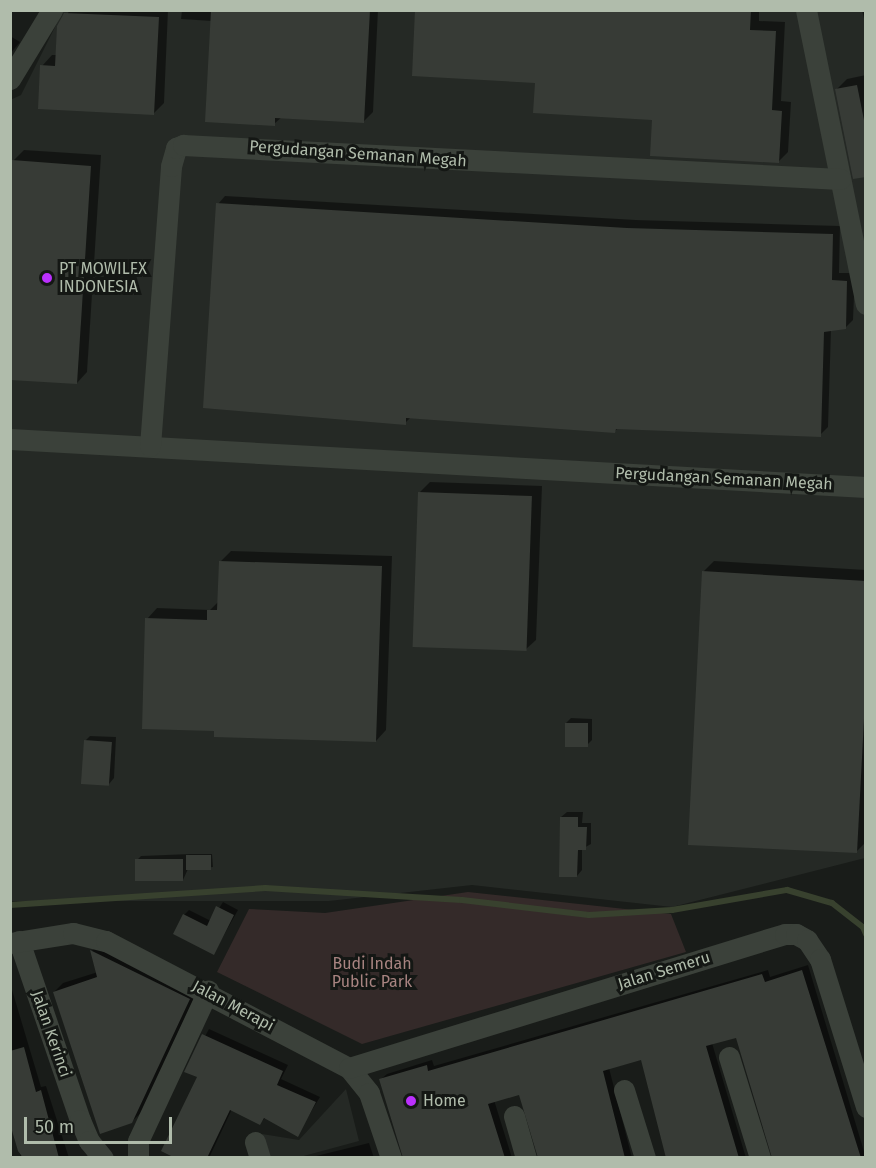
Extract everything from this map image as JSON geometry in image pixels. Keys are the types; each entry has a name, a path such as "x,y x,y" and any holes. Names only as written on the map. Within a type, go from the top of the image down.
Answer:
{"street":[{"path":"10,80 52,10"},
{"path":"806,10 866,304"},
{"name":"Pergudangan Semanan Megah","path":"150,446 171,166 176,148 183,145 840,179"},
{"name":"Pergudangan Semanan Megah","path":"10,439 866,487"},
{"name":"Jalan Merapi","path":"15,942 59,934 90,935 208,991 349,1068 375,1107 391,1158"},
{"name":"Jalan Semeru","path":"349,1068 785,934 796,934 807,940 820,959 866,1107"},
{"name":"Jalan Kerinci","path":"15,942 80,1120 101,1156"},
{"path":"101,1156 138,1149 208,991"},
{"path":"729,1057 760,1158"},
{"path":"624,1090 645,1158"},
{"path":"514,1116 526,1158"}],"shaded area":[{"path":"63,11 865,11 865,858 672,907 472,885 329,901 11,901 10,100 21,95"},
{"path":"346,1089 359,1141 300,1157 263,1157 256,1133 299,1140"}],"green space":[{"name":"Budi Indah Public Park","path":"468,892 671,914 686,952 362,1044 217,972 249,909 325,913"}],"building":[{"path":"211,10 370,10 364,123 275,118 275,126 205,122"},
{"path":"415,10 751,10 750,30 776,31 772,110 782,111 779,163 650,156 652,120 533,113 535,83 412,76"},
{"path":"64,13 159,17 154,115 38,109 40,65 55,66 57,26"},
{"path":"857,85 866,130 866,177 853,179 835,89"},
{"name":"PT MOWILEX INDONESIA","path":"12,160 91,166 77,384 10,380"},
{"path":"216,203 627,228 833,234 832,280 847,281 846,329 824,332 821,437 616,429 615,433 406,418 406,425 203,408"},
{"path":"418,492 532,496 527,651 413,647"},
{"path":"219,561 382,566 376,742 214,737 214,731 142,729 145,618 207,620 207,610 217,610"},
{"path":"702,571 866,581 866,681 857,853 688,845"},
{"path":"565,723 588,723 588,747 565,747"},
{"path":"84,740 112,742 109,786 81,784"},
{"path":"560,817 578,817 578,827 587,827 586,850 578,850 577,877 559,877"},
{"path":"186,855 211,855 211,870 186,870"},
{"path":"135,859 183,859 183,881 135,881"},
{"path":"216,906 234,915 214,955 173,934 183,914 207,926"},
{"path":"90,950 190,999 132,1123 100,1134 53,992 97,977"},
{"path":"802,970 861,1158 772,1158 736,1038 706,1046 739,1158 666,1158 641,1060 603,1071 625,1158 538,1158 519,1095 488,1104 505,1158 403,1158 379,1079 427,1065 428,1071 762,974 765,982"},
{"path":"202,1034 283,1071 277,1085 316,1102 298,1137 264,1118 260,1125 230,1110 207,1158 175,1158 161,1151 197,1077 184,1072"},
{"path":"24,1047 36,1092 41,1090 59,1158 23,1158 18,1151 10,1124 10,1051"}],"waterway":[{"path":"10,905 265,888 462,900 589,915 672,910 787,890 832,903 863,927 866,934"}],"place":[{"name":"PT MOWILEX INDONESIA","path":"47,278"},
{"name":"Home","path":"411,1101"}]}
